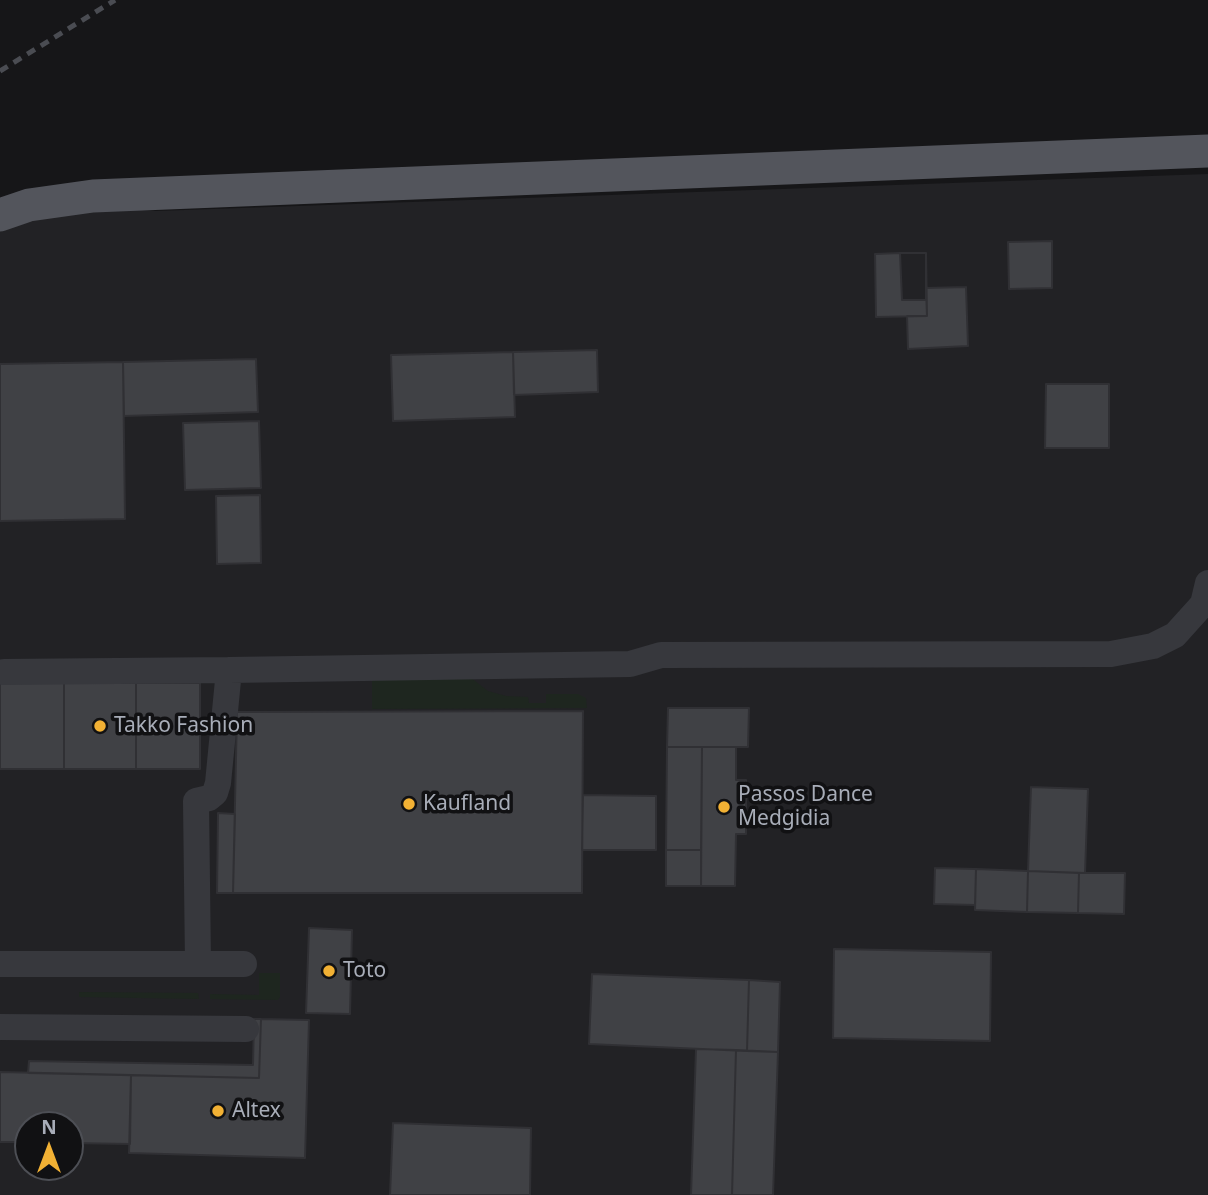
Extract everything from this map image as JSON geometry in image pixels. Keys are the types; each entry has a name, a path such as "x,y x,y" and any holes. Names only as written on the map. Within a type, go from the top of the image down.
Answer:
{"main road":[{"path":"0,215 29,205 93,196 1208,151"}],"street":[{"path":"4,672 630,664 662,655 1111,654 1153,646 1175,635 1203,604 1208,583"},
{"path":"198,964 196,801 209,798 215,793 218,783 229,670"},
{"path":"0,964 244,964"},
{"path":"0,1027 246,1029"}],"shaded area":[{"path":"1208,174 1208,1195 0,1195 0,200 156,211"},
{"path":"372,677 470,677 488,691 506,696 528,697 529,703 546,703 546,694 578,694 586,698 587,708 372,709"},
{"path":"259,973 280,973 278,1000 210,999 210,994 259,995"},
{"path":"79,992 198,993 199,999 79,997"}],"building":[{"path":"1052,241 1052,288 1009,289 1008,242"},
{"path":"900,253 926,253 926,300 902,300"},
{"path":"926,253 927,316 876,317 875,254"},
{"path":"966,287 968,346 908,349 907,316 927,316 926,288"},
{"path":"597,350 598,392 514,395 513,352"},
{"path":"513,352 515,417 393,421 391,355"},
{"path":"256,359 258,412 124,416 123,362"},
{"path":"123,362 125,519 0,521 0,364"},
{"path":"1046,384 1109,384 1109,448 1045,448"},
{"path":"259,421 261,488 185,490 183,423"},
{"path":"260,495 261,563 217,564 216,496"},
{"path":"0,682 64,683 64,769 0,769"},
{"name":"Takko Fashion","path":"64,683 136,683 136,769 64,769"},
{"path":"136,683 200,683 200,769 136,769"},
{"path":"668,708 749,708 748,747 667,747"},
{"name":"Kaufland","path":"583,711 582,893 233,893 237,712"},
{"path":"667,747 702,747 701,850 666,850"},
{"name":"Passos Dance Medgidia","path":"702,747 736,747 736,780 746,780 746,834 736,834 735,886 701,886"},
{"path":"1031,787 1088,789 1085,873 1028,871"},
{"path":"583,795 656,796 656,850 582,850"},
{"path":"218,813 235,814 233,893 217,893"},
{"path":"666,850 701,850 701,886 666,886"},
{"path":"935,868 976,869 975,905 934,904"},
{"path":"976,869 1028,871 1027,912 975,910"},
{"path":"1028,871 1079,873 1078,913 1027,912"},
{"path":"1079,873 1125,873 1124,914 1078,913"},
{"name":"Toto","path":"309,928 352,930 350,1014 306,1013"},
{"path":"834,949 991,952 990,1041 833,1038"},
{"path":"592,974 749,980 747,1051 589,1044"},
{"path":"749,980 780,982 778,1052 747,1051"},
{"path":"254,1019 261,1019 259,1078 28,1073 29,1061 253,1065"},
{"name":"Altex","path":"261,1019 309,1020 305,1158 129,1153 131,1075 259,1078"},
{"path":"696,1049 736,1050 732,1195 691,1195"},
{"path":"736,1050 778,1052 773,1195 732,1195"},
{"path":"0,1072 131,1075 130,1144 84,1143 84,1111 14,1111 14,1142 0,1142"},
{"path":"393,1123 531,1128 530,1195 390,1195"}],"railway":[{"path":"0,71 115,0"}],"place":[{"name":"Takko Fashion","path":"100,726"},
{"name":"Kaufland","path":"409,804"},
{"name":"Passos Dance Medgidia","path":"724,807"},
{"name":"Toto","path":"329,971"},
{"name":"Altex","path":"218,1111"}]}
